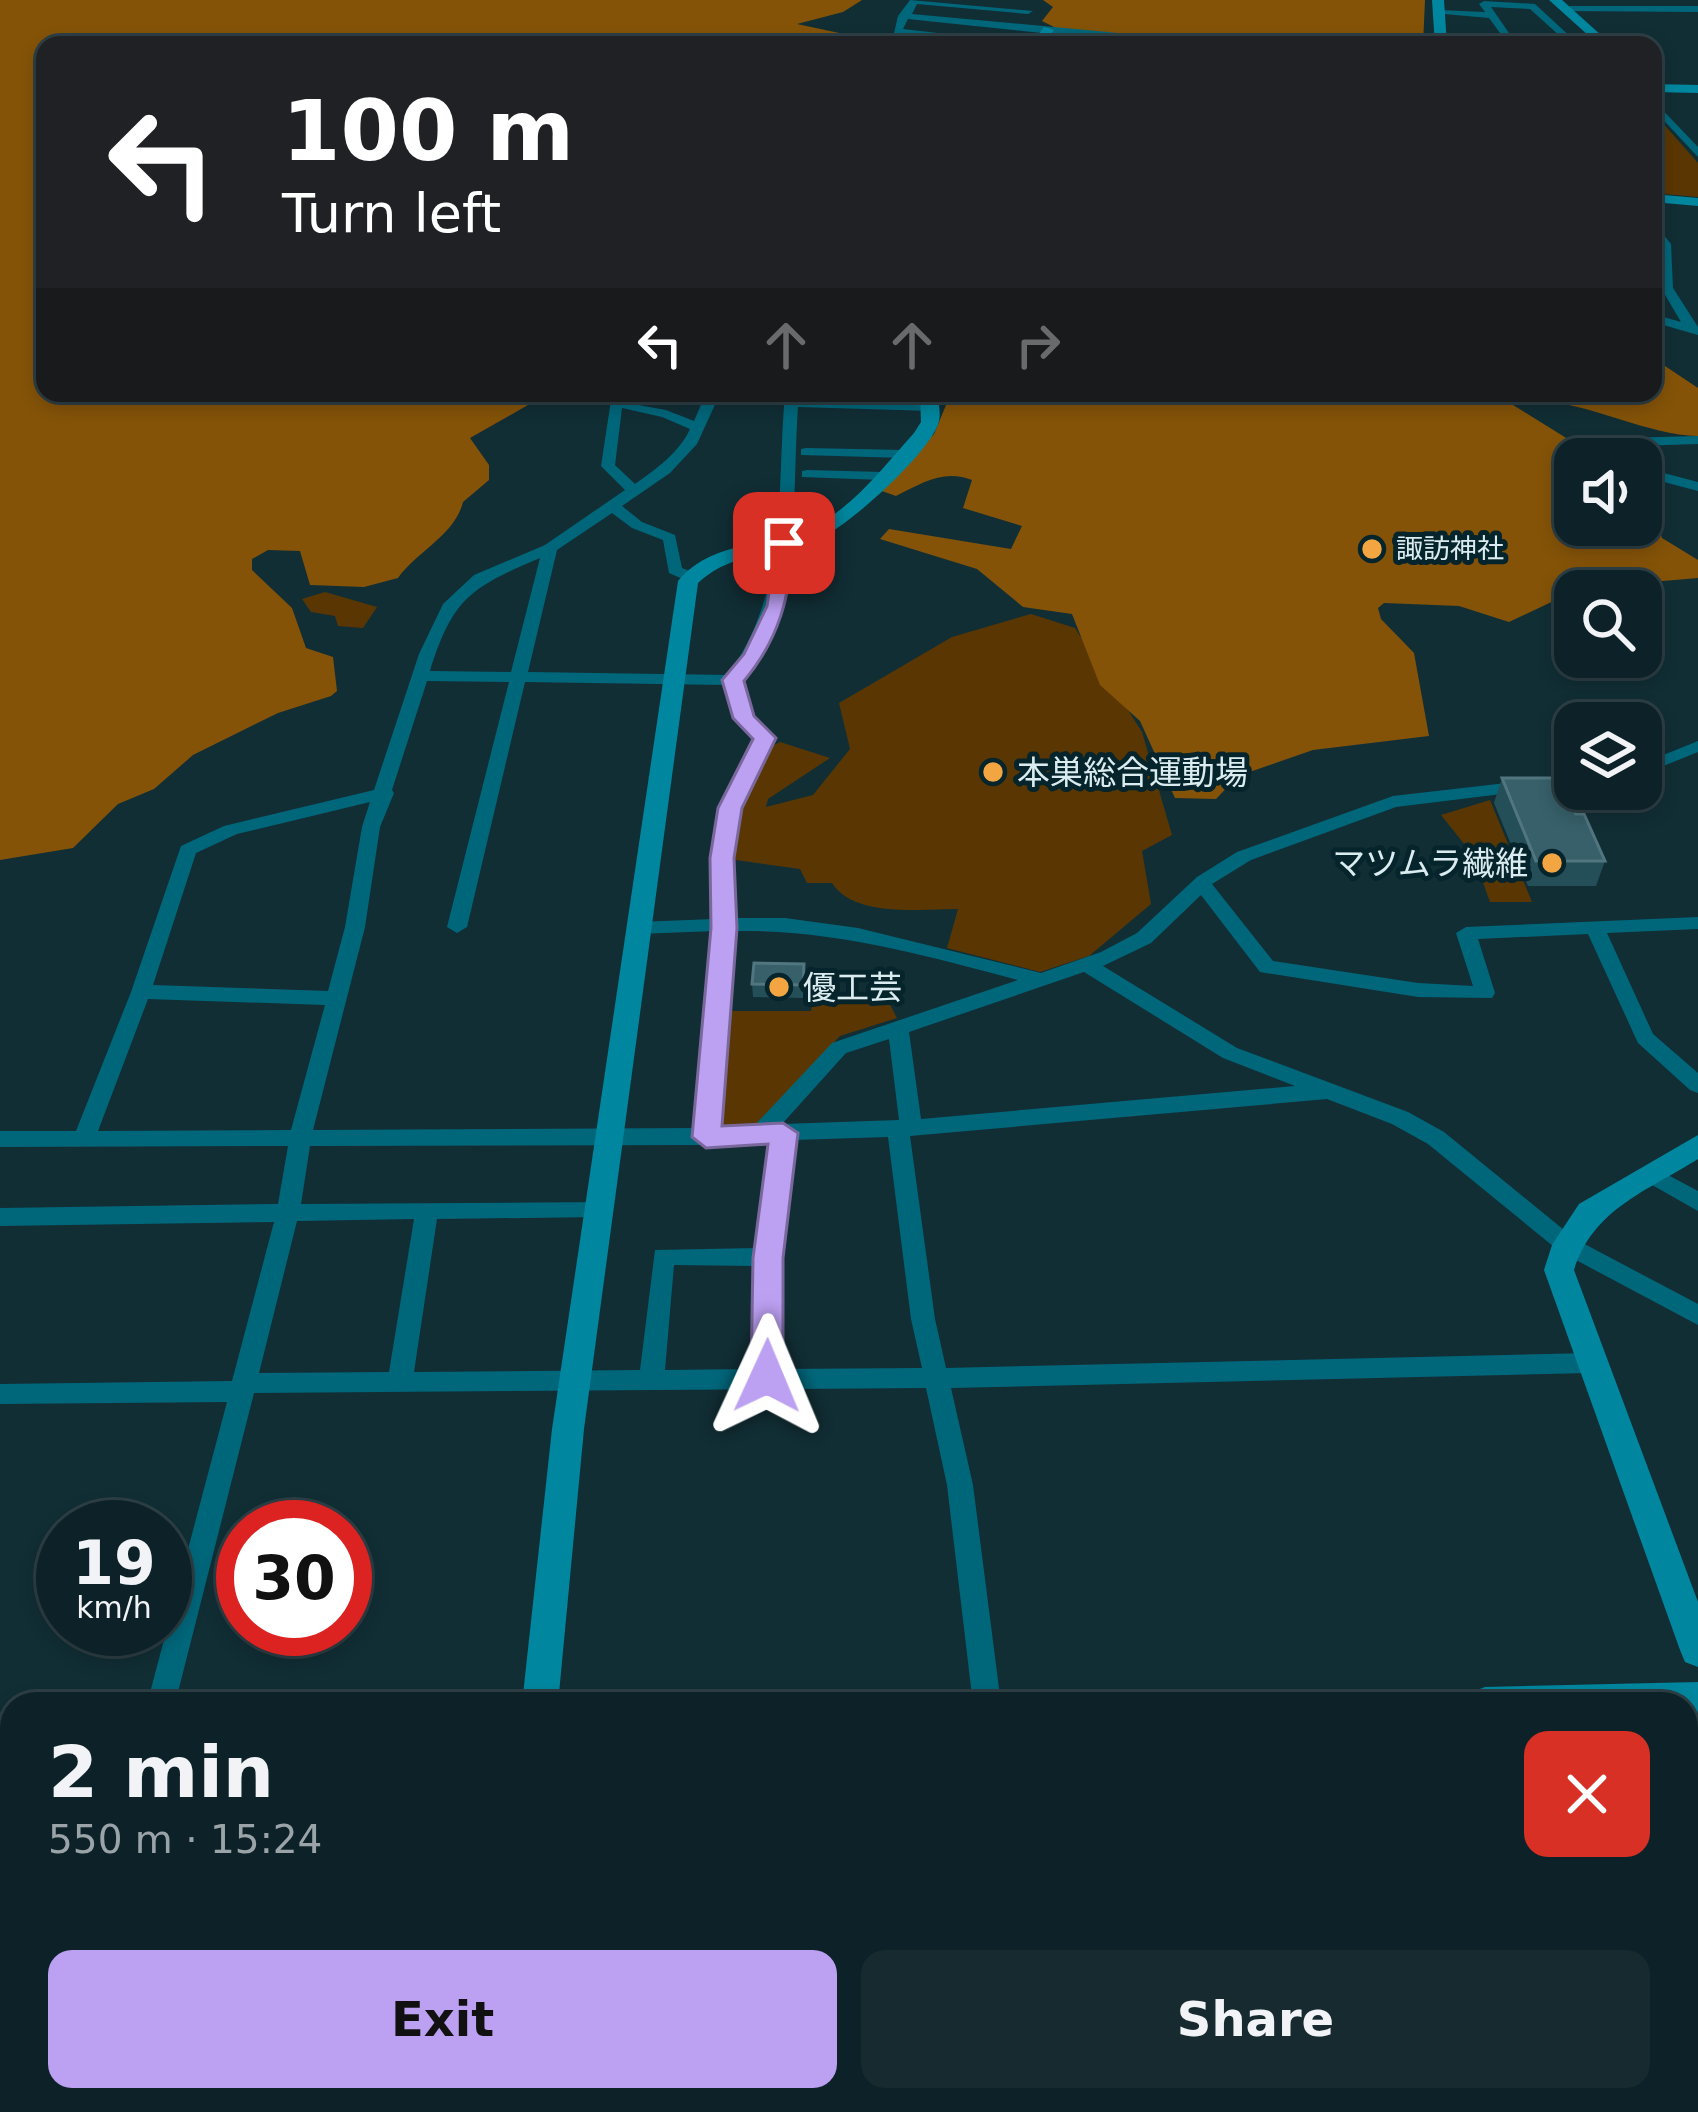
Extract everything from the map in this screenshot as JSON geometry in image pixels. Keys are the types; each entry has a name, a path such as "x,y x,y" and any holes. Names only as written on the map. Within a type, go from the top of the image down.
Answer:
{"street":[{"path":"951,36 897,31 914,0 1028,11"},
{"path":"1016,26 1036,0"},
{"path":"1555,0 1597,36"},
{"path":"1504,36 1484,4 1532,6 1564,36"},
{"path":"1570,9 1622,4 1698,9"},
{"path":"1438,7 1493,15"},
{"path":"903,16 1072,36"},
{"path":"1044,36 1048,30"},
{"path":"919,36 922,33"},
{"path":"1662,88 1698,88"},
{"path":"1662,113 1698,154"},
{"path":"1662,198 1698,202"},
{"path":"1662,240 1667,288 1694,330"},
{"path":"1662,321 1694,330"},
{"path":"164,1692 288,1212 301,1135 338,998 371,827 419,676 449,607 480,578 550,548 676,460 700,428 710,402"},
{"path":"783,402 837,402"},
{"path":"541,1692 607,1138 691,577 727,554 784,543 831,525 922,436 930,402"},
{"path":"733,680 753,656 778,606 791,403"},
{"path":"635,492 608,466 616,404 666,414 700,428"},
{"path":"1662,441 1698,440"},
{"path":"806,452 905,454"},
{"path":"807,474 883,476"},
{"path":"1662,477 1698,487"},
{"path":"613,506 637,525 670,538 674,570 691,577"},
{"path":"457,927 550,548"},
{"path":"419,676 733,680"},
{"path":"706,1137 724,928 722,858 730,808 765,738 744,718 733,680"},
{"path":"1662,761 1698,746"},
{"path":"767,1376 772,1133 839,1048 1090,966 1144,938 1202,884 1244,856 1394,802 1554,783"},
{"path":"84,1138 141,992 188,850 230,830 385,793"},
{"path":"1202,884 1267,967 1418,990 1485,993 1466,933 1698,923"},
{"path":"638,928 724,928 746,923 838,933 912,945 1039,979"},
{"path":"1595,928 1645,1038 1698,1084"},
{"path":"1090,966 1230,1053 1436,1138 1567,1245 1698,1315"},
{"path":"141,992 338,998"},
{"path":"898,1029 904,1128 934,1378 946,1410 960,1485 986,1692"},
{"path":"0,1139 706,1137 904,1128 1328,1091"},
{"path":"1698,1145 1589,1212 1567,1245 1559,1270 1589,1363 1698,1650"},
{"path":"1653,1175 1698,1202"},
{"path":"0,1217 600,1208"},
{"path":"400,1382 428,1212"},
{"path":"652,1377 663,1256 768,1258"},
{"path":"0,1394 652,1377 934,1378 1589,1363"}],"shaded area":[{"path":"0,0 862,0 843,12 797,24 843,36 36,36 36,402 528,405 470,438 489,465 489,480 463,502 452,524 398,578 364,587 310,585 300,551 268,550 252,559 252,570 292,608 306,648 333,657 337,691 278,713 193,755 154,789 118,804 73,848 0,860"},
{"path":"1043,0 1425,0 1423,36 1125,36 1056,28 1042,21 1053,7"},
{"path":"1662,122 1698,163 1698,197 1662,194"},
{"path":"1662,364 1698,388 1698,436 1652,429 1554,402 1662,402"},
{"path":"947,402 1527,402 1513,405 1566,438 1554,438 1554,546 1662,546 1662,538 1698,560 1698,578 1662,581 1662,570 1554,570 1554,601 1509,622 1459,606 1384,603 1378,608 1381,619 1414,653 1429,736 1313,750 1238,776 1216,799 1175,798 1140,721 1100,685 1072,614 1023,607 977,569 880,539 889,529 1011,549 1022,526 963,508 972,480 962,477 924,482 896,496 879,490 934,434"},
{"path":"325,592 377,607 363,628 338,626 335,616 311,612 302,599"},
{"name":"本巣総合運動場","path":"1031,614 1075,628 1142,732 1172,835 1142,851 1151,904 1089,956 1040,972 947,948 958,909 872,907 842,894 832,883 807,883 800,869 722,858 758,753 780,742 830,758 768,799 766,807 813,795 850,749 839,703 952,637"},
{"path":"1490,800 1532,902 1490,902 1473,855 1441,815"},
{"path":"815,992 889,1003 897,1018 840,1036 752,1129 713,1129 723,1011 811,1011"}],"building":[{"path":"1502,778 1554,778 1554,810 1584,814 1605,861 1536,861"},
{"path":"754,963 804,964 803,985 752,984"}],"place":[{"name":"諏訪神社","path":"1372,549"},
{"name":"本巣総合運動場","path":"993,772"},
{"name":"マツムラ繊維","path":"1552,863"},
{"name":"優工芸","path":"779,987"}],"route":[{"path":"767,1376 768,1258 783,1133 706,1137 724,928 722,858 730,808 765,738 762,730 744,718 733,680 753,656 778,606 784,543"}]}
